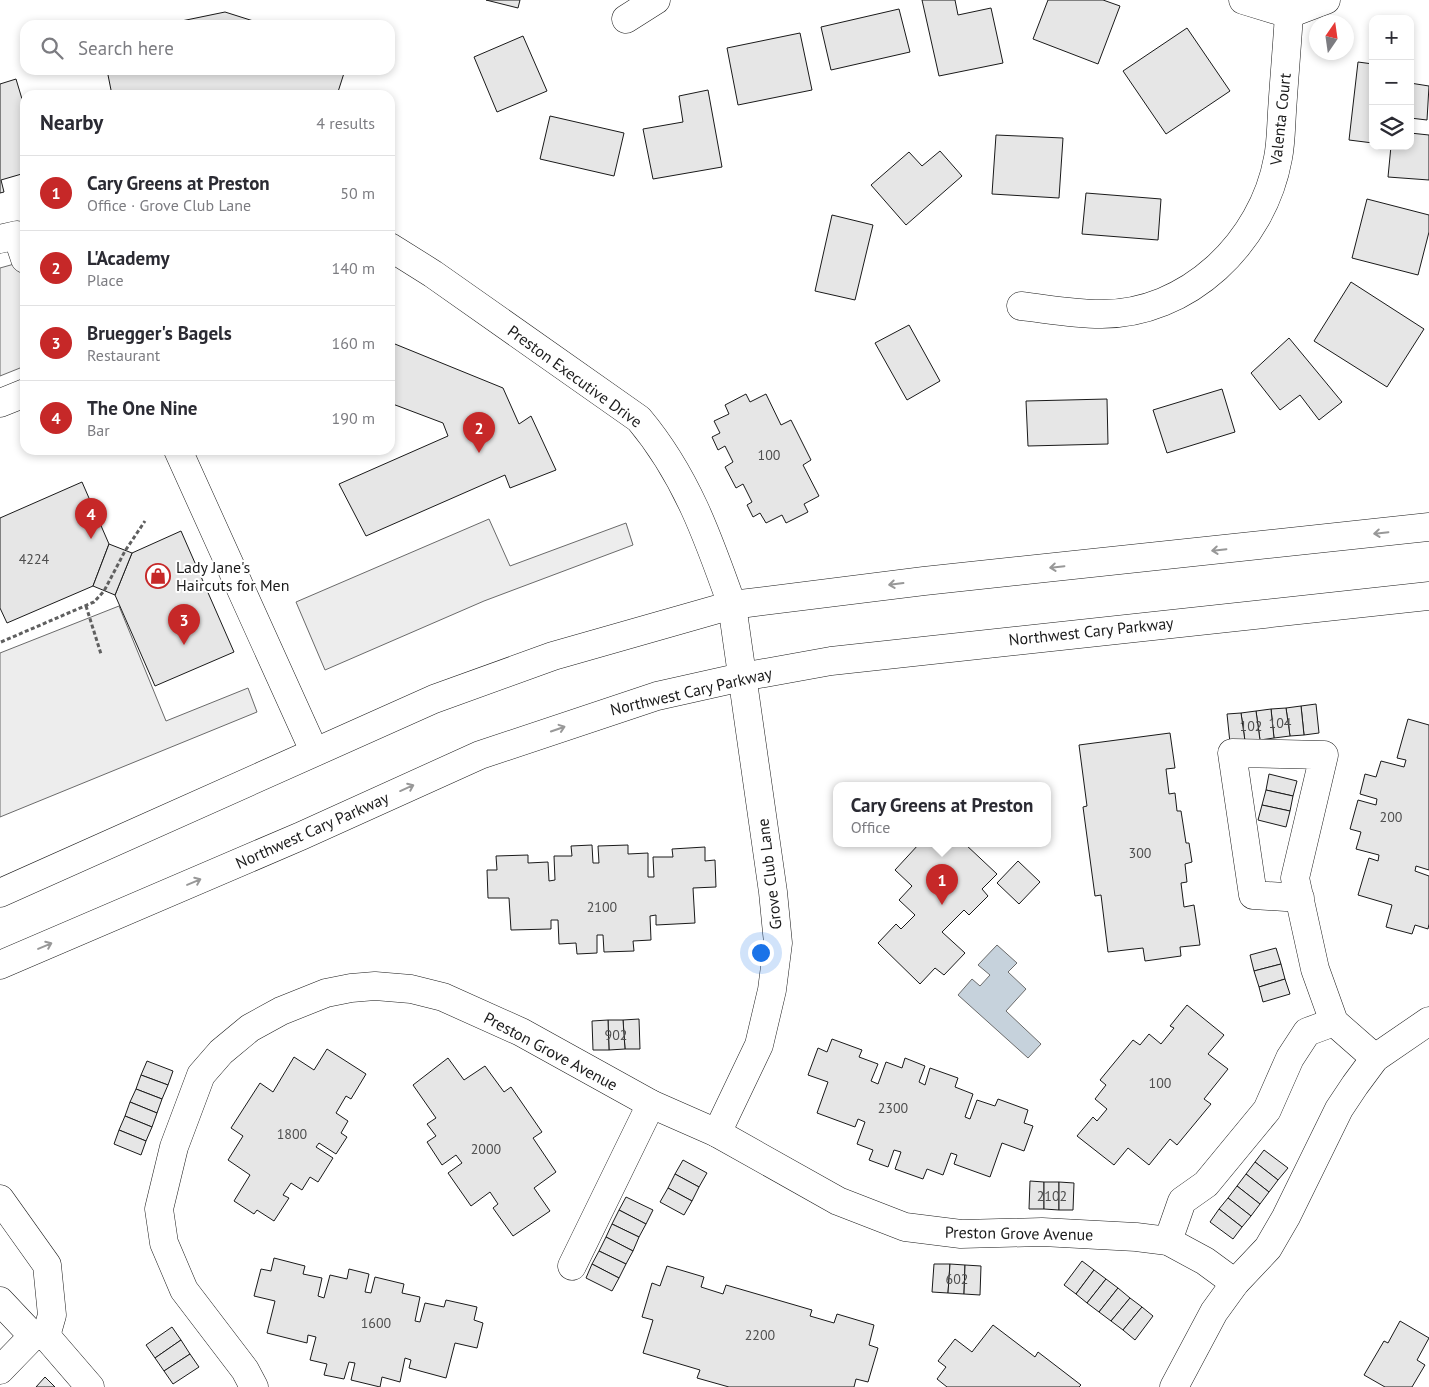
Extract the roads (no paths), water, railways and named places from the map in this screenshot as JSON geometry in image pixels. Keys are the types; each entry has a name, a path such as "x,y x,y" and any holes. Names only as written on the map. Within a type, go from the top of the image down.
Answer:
{"street":[{"path":"626,19 656,0"},
{"path":"1242,0 1290,14 1326,0"},
{"name":"Valenta Court","path":"1021,306 1101,314 1127,312 1154,305 1180,293 1204,279 1230,256 1249,233 1269,194 1278,157 1290,14"},
{"path":"0,240 17,235 20,244"},
{"name":"Preston Executive Drive","path":"395,250 433,274 639,418 662,446 704,526 732,605"},
{"path":"0,403 20,396"},
{"path":"180,455 314,752"},
{"path":"0,893 434,699 553,656 732,605 924,581 1429,527"},
{"name":"Northwest Cary Parkway","path":"0,965 292,840 480,756 616,708 657,696 742,677 832,661 1429,596"},
{"name":"Grove Club Lane","path":"716,1133 759,1045 772,990 778,943 773,892 732,605"},
{"path":"1300,898 1253,895 1232,753 1324,756 1295,878 1300,898 1316,969 1334,1022 1375,1058"},
{"name":"Preston Grove Avenue","path":"254,1387 245,1370 184,1290 164,1243 159,1209 174,1147 201,1075 220,1052 250,1028 281,1012 326,993 375,986 411,989 443,997 521,1032 651,1104 716,1133 838,1201 905,1227 961,1234 1042,1232 1136,1237 1168,1241 1204,1261 1235,1283"},
{"path":"1174,1387 1198,1340 1235,1283 1268,1248 1286,1218 1339,1109 1375,1058 1429,1021"},
{"path":"1168,1241 1182,1200 1206,1184 1267,1110 1290,1058 1306,1032 1334,1022"},
{"path":"572,1266 651,1104"},
{"path":"0,1199 47,1265 52,1315 40,1336 0,1370"},
{"path":"0,1301 40,1336 90,1387"}],"place":[{"name":"L'Academy","path":"479,453"},
{"name":"The One Nine","path":"91,539"},
{"name":"Lady Jane's Haircuts for Men","path":"158,576"},
{"name":"Bruegger's Bagels","path":"184,645"},
{"name":"Cary Greens at Preston","path":"942,905"}]}
